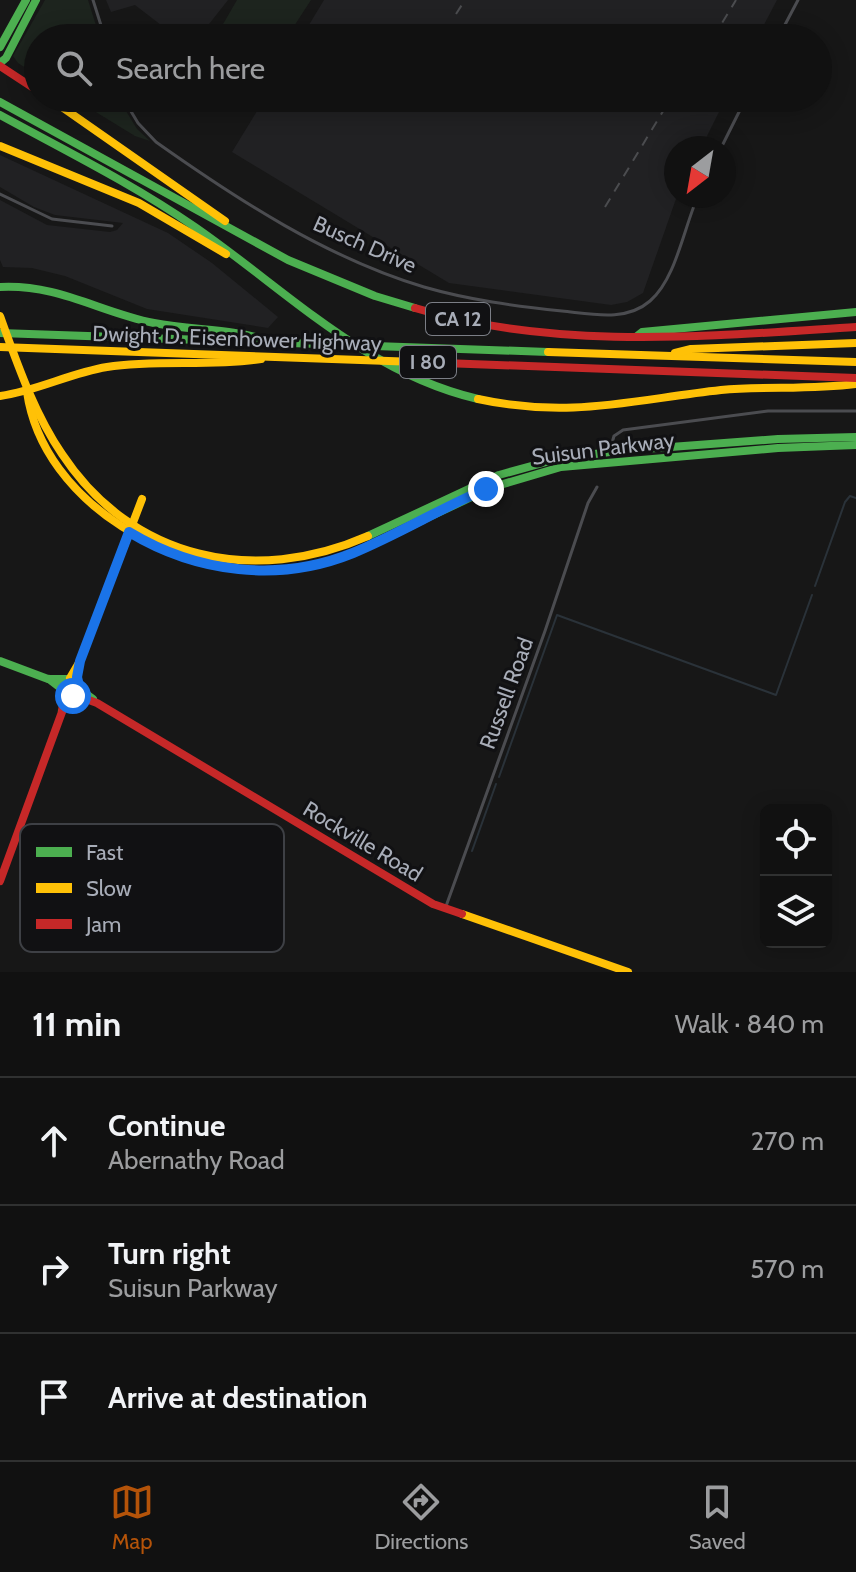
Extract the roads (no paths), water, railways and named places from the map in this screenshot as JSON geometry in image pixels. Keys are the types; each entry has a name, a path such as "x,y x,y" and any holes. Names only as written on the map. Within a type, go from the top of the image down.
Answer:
{"main road":[{"path":"0,47 26,0"},
{"path":"24,81 0,64 36,0"},
{"name":"CA 12","path":"0,102 288,260 375,296 460,320 539,332 637,336 715,336 856,327"},
{"path":"69,112 174,187 288,260"},
{"path":"0,115 169,210 321,324 368,355 420,380 478,399 549,409 612,406 733,389 856,381"},
{"path":"0,146 139,203 197,235 274,286"},
{"path":"0,287 49,288 138,319 246,334 275,343"},
{"path":"637,336 642,332 856,312"},
{"name":"Suisun Parkway","path":"0,316 36,414 71,468 130,528 171,554 208,565 252,571 297,568 352,554 470,496 541,471 598,463 856,445"},
{"name":"Dwight D. Eisenhower Highway","path":"0,333 856,362"},
{"path":"670,355 691,349 856,343"},
{"name":"Dwight D. Eisenhower Highway","path":"0,347 856,381"},
{"path":"0,396 106,367 240,363 273,357"},
{"name":"Suisun Parkway","path":"130,528 175,547 220,560 267,562 296,559 348,546 502,473 558,459 856,437"},
{"path":"21,824 62,712 74,696 74,681 80,661 142,499"},
{"path":"0,661 48,679 74,681"},
{"path":"48,679 63,691"},
{"path":"62,712 63,691 74,681"},
{"name":"Rockville Road","path":"74,681 97,703 419,896 445,909 628,972"},
{"name":"Rockville Road","path":"63,691 97,703"},
{"path":"0,881 20,826"}],"street":[{"path":"93,0 101,24"},
{"path":"785,24 798,0"},
{"name":"Busch Drive","path":"131,112 138,123 170,151 300,233 375,270 445,292 507,305 613,315 640,308 663,285 693,208"},
{"path":"727,136 739,112"},
{"path":"0,194 52,219 112,226"},
{"path":"610,453 610,442 623,430 768,411 856,411"},
{"name":"Russell Road","path":"445,909 541,644 588,503 597,487"}],"waterway":[{"path":"815,586 845,502 850,496 856,498"},
{"path":"499,777 557,615 776,695 812,595"},
{"path":"472,851 496,784"}],"railway":[{"path":"456,14 465,0"},
{"path":"721,24 736,0"},
{"path":"605,207 663,112"}]}
